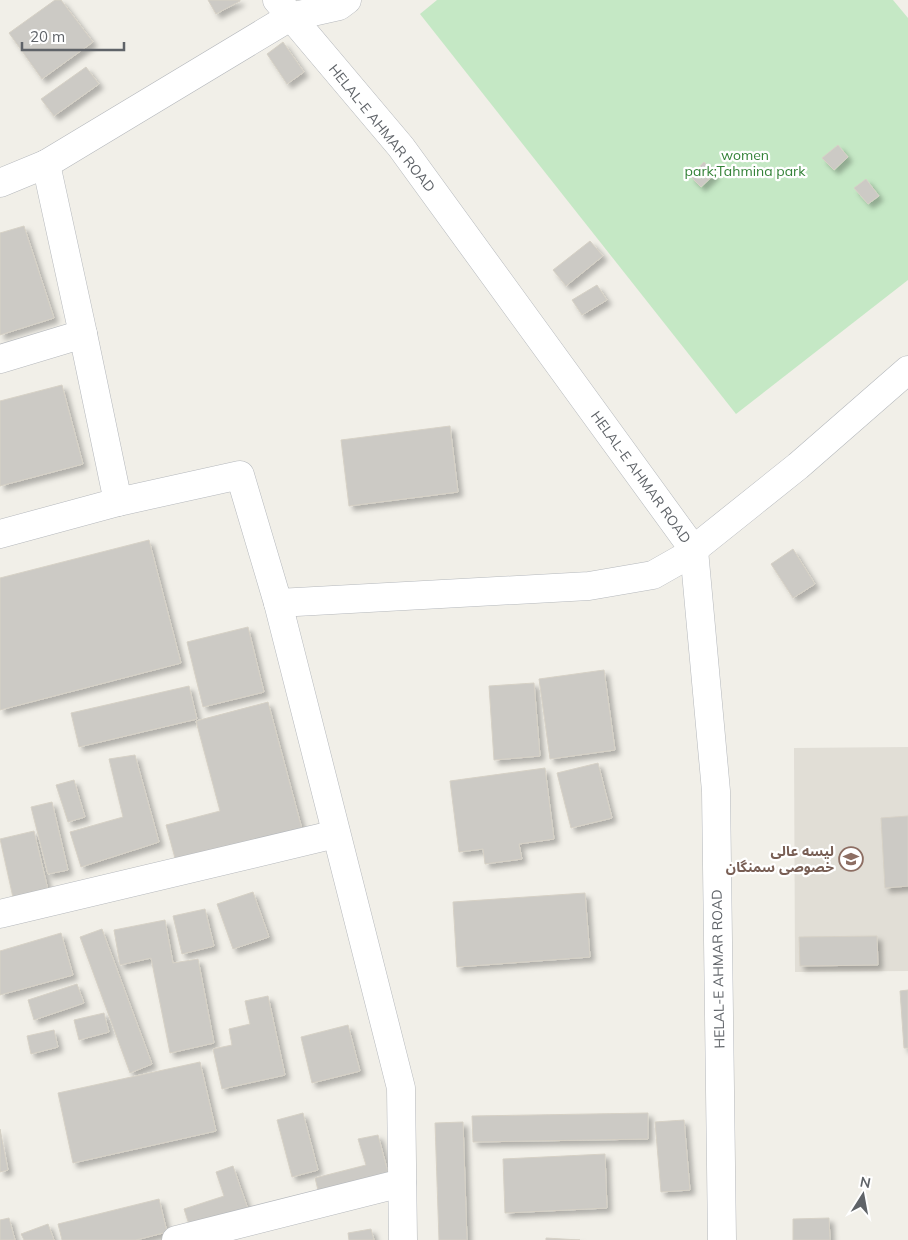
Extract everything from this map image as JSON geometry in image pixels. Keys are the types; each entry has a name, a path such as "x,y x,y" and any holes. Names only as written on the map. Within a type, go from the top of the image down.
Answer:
{"street":[{"path":"0,183 46,164 283,9 339,6 347,0"},
{"name":"HELAL-E AHMAR ROAD","path":"283,9 401,147 694,550 716,791 722,1240"},
{"path":"46,164 118,502"},
{"path":"0,359 83,334"},
{"path":"278,604 589,586 653,575 694,550 798,466 908,370"},
{"path":"0,534 118,502 240,476 278,604 400,1088 403,1240"},
{"path":"0,914 336,834"},
{"path":"176,1240 402,1183"}],"shaded area":[{"name":"لیسه عالی خصوصی سمنگان","path":"908,747 908,971 795,972 794,748"}],"green space":[{"name":"women park;Tahmina park","path":"437,0 893,0 908,18 908,280 736,414 420,14"}],"building":[{"path":"55,0 61,0 93,42 42,79 9,33"},
{"path":"208,0 240,0 240,1 216,14"},
{"path":"283,42 304,72 287,84 267,54"},
{"path":"86,67 99,84 54,116 41,99"},
{"path":"838,145 848,157 834,170 822,158"},
{"path":"704,162 715,174 701,187 690,176"},
{"path":"866,179 879,196 868,204 854,188"},
{"path":"24,226 54,318 0,335 0,233"},
{"path":"590,241 603,256 566,286 553,270"},
{"path":"597,285 607,300 582,315 572,300"},
{"path":"62,385 83,464 0,486 0,401"},
{"path":"450,426 458,492 349,506 341,440"},
{"path":"149,540 181,663 0,710 0,578"},
{"path":"793,549 815,584 793,598 771,564"},
{"path":"248,627 264,692 203,707 187,642"},
{"path":"604,670 615,750 550,759 539,679"},
{"path":"534,683 540,756 494,760 489,686"},
{"path":"189,686 197,719 79,747 71,713"},
{"path":"268,702 302,829 176,862 166,825 220,811 196,721"},
{"path":"135,755 159,842 81,867 70,832 123,817 109,759"},
{"path":"598,763 612,818 571,828 557,773"},
{"path":"545,768 554,839 519,844 522,859 485,864 483,849 459,852 450,781"},
{"path":"74,780 85,817 68,822 56,785"},
{"path":"52,802 68,870 48,874 31,807"},
{"path":"908,816 908,886 885,888 881,818"},
{"path":"34,831 49,894 14,902 0,839"},
{"path":"253,892 269,937 233,949 217,904"},
{"path":"585,893 590,957 457,967 453,902"},
{"path":"205,909 214,946 182,954 173,916"},
{"path":"165,920 173,963 198,959 214,1043 170,1053 151,958 120,965 114,930"},
{"path":"102,929 152,1064 130,1073 80,937"},
{"path":"61,933 73,975 0,995 0,951"},
{"path":"877,936 878,965 800,966 799,937"},
{"path":"77,984 84,1003 34,1020 28,1000"},
{"path":"908,990 908,1048 904,1048 900,991"},
{"path":"268,996 285,1075 222,1089 213,1049 232,1045 229,1029 250,1024 245,1001"},
{"path":"104,1013 109,1032 79,1040 74,1020"},
{"path":"348,1025 360,1071 312,1083 301,1037"},
{"path":"54,1030 58,1047 31,1054 27,1036"},
{"path":"200,1062 216,1131 73,1163 58,1093"},
{"path":"303,1113 318,1170 292,1177 277,1120"},
{"path":"648,1113 648,1139 473,1142 472,1116"},
{"path":"684,1120 690,1190 661,1192 655,1122"},
{"path":"463,1122 467,1240 439,1240 435,1123"},
{"path":"0,1129 8,1170 0,1172"},
{"path":"378,1135 390,1180 320,1198 315,1178 366,1165 358,1139"},
{"path":"605,1154 607,1208 505,1213 503,1159"},
{"path":"233,1166 249,1212 191,1231 184,1209 224,1196 216,1172"},
{"path":"159,1199 167,1232 136,1240 62,1240 58,1224"},
{"path":"9,1218 15,1240 0,1240 0,1220"},
{"path":"829,1218 830,1240 793,1240 793,1219"},
{"path":"48,1224 54,1240 24,1240 21,1234"},
{"path":"371,1229 374,1240 349,1240 348,1233"},
{"path":"546,1238 580,1240 546,1240"}],"place":[{"name":"لیسه عالی خصوصی سمنگان","path":"851,859"}]}
